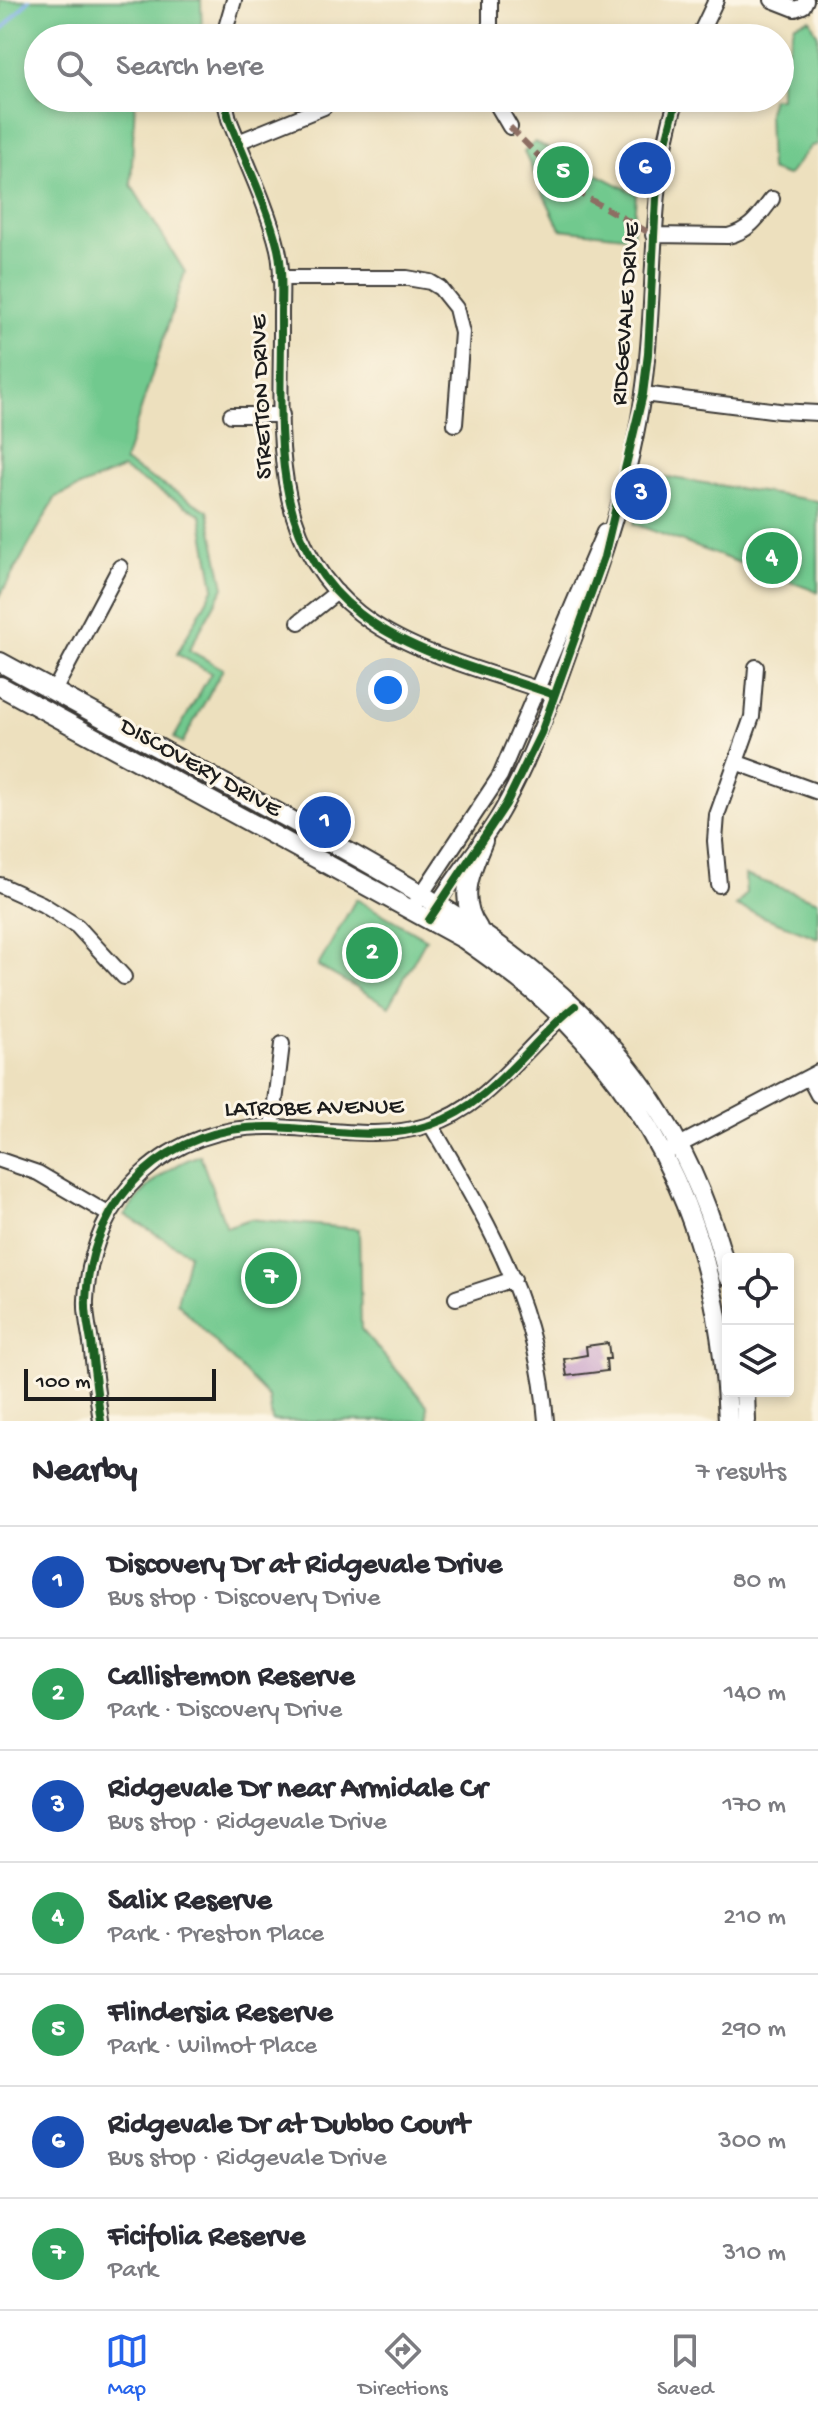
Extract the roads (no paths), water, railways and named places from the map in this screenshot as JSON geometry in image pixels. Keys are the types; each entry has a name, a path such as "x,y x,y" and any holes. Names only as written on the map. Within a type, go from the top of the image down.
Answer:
{"main road":[{"name":"DISCOVERY DRIVE","path":"0,662 421,893 433,912 464,939 568,1011"},
{"name":"DISCOVERY DRIVE","path":"0,686 411,911 433,912 479,930 532,968 568,1011 634,1076 661,1116 711,1277 726,1376 728,1421"},
{"path":"479,930 469,915 467,898 470,872 483,841"},
{"name":"DISCOVERY DRIVE","path":"670,1150 702,1197 722,1259"},
{"path":"745,1397 746,1421"}],"street":[{"path":"227,24 234,0"},
{"path":"490,0 490,24"},
{"path":"705,24 716,0"},
{"path":"772,0 795,9 803,6 806,0"},
{"name":"STRETTON DRIVE","path":"228,112 278,250 286,492 305,547 337,592 358,613 398,637 554,695"},
{"path":"238,142 312,112"},
{"path":"501,112 510,127"},
{"name":"RIDGEVALE DRIVE","path":"433,912 506,804 541,733 604,557 643,394 653,235 663,153 673,112"},
{"path":"653,235 737,234 755,222 772,199"},
{"path":"280,278 407,278 430,282 440,288 456,308 462,333 455,424"},
{"path":"643,394 818,413"},
{"path":"231,415 282,415"},
{"name":"RIDGEVALE DRIVE","path":"411,911 500,776 618,503"},
{"path":"54,691 120,567"},
{"path":"299,622 337,592"},
{"path":"719,885 715,841 717,815 752,717 756,667"},
{"path":"738,763 818,792"},
{"path":"0,885 42,904 77,926 124,977"},
{"name":"LATROBE AVENUE","path":"101,1421 85,1303 89,1268 99,1232 108,1214 134,1181 162,1156 183,1145 232,1129 272,1127 365,1134 397,1133 431,1125 455,1114 483,1095 568,1011"},
{"path":"272,1127 282,1044"},
{"path":"670,1150 813,1075 818,1095"},
{"path":"431,1125 484,1216 514,1279 536,1345 546,1421"},
{"path":"0,1160 38,1173 108,1214"},
{"path":"456,1298 514,1279"}],"waterway":[{"path":"0,32 29,0"}],"place":[{"name":"Ridgevale Dr at Dubbo Court","path":"645,168"},
{"name":"Flindersia Reserve","path":"563,172"},
{"name":"Ridgevale Dr near Armidale Cr","path":"641,494"},
{"name":"Salix Reserve","path":"772,558"},
{"name":"Discovery Dr at Ridgevale Drive","path":"325,822"},
{"name":"Callistemon Reserve","path":"372,953"},
{"name":"Ficifolia Reserve","path":"271,1278"}]}
